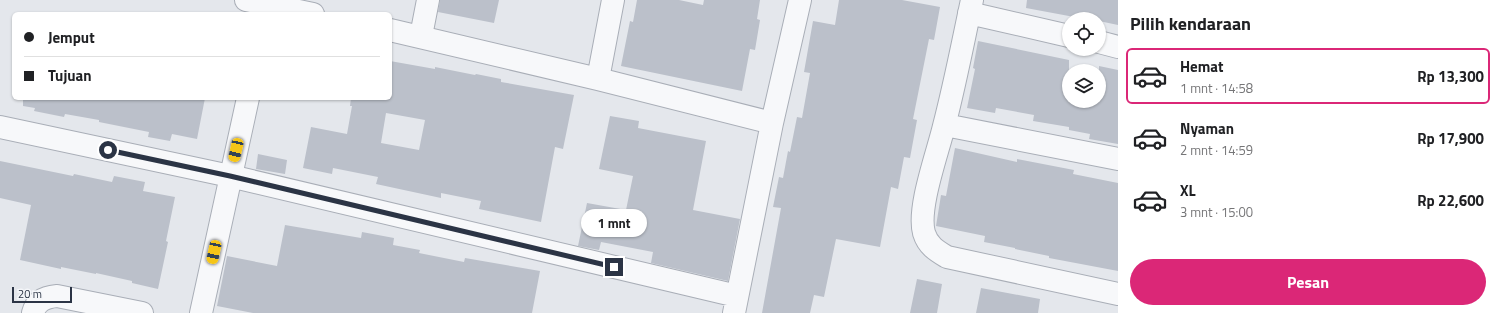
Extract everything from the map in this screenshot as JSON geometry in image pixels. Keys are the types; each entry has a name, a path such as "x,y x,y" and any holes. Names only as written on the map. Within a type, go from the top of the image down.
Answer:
{"street":[{"path":"246,0 302,12"},
{"path":"421,36 428,0"},
{"path":"598,79 613,0"},
{"path":"0,127 230,176 735,305 772,123 800,0"},
{"path":"1062,34 971,6 945,125 927,192 923,218 924,233 929,244 947,257 1118,294"},
{"path":"392,30 598,79 772,123"},
{"path":"1106,44 1118,47"},
{"path":"201,313 248,100"},
{"path":"945,125 1118,159"},
{"path":"33,313 38,302 48,297 57,296 142,313"}],"building":[{"path":"440,0 499,0 494,23 438,12"},
{"path":"637,0 679,0 703,5 704,0 760,0 757,19 760,20 755,50 750,49 742,91 621,66 630,21 633,22"},
{"path":"839,0 902,0 940,7 934,40 929,39 913,119 917,120 910,158 904,157 898,189 891,187 880,247 836,239 824,297 814,295 810,313 762,313 781,208 773,207 779,177 783,178 788,151 790,152 797,117 802,118 810,73 804,72 813,21 835,25"},
{"path":"1027,0 1118,0 1118,25 1106,22 1106,12 1062,12 1062,15 1026,8"},
{"path":"978,41 1069,60 1069,64 1062,64 1062,108 1106,108 1106,67 1118,70 1118,144 1089,139 1090,134 1069,130 1069,127 1033,121 1034,115 996,108 995,113 967,108 975,69 973,68"},
{"path":"392,61 476,74 501,79 501,82 574,95 563,149 555,147 541,222 479,209 481,201 441,193 441,198 376,184 378,177 333,168 332,174 303,168 311,127 347,134 352,106 350,106 351,100 392,100","holes":["386,113 425,120 419,150 381,143"]},
{"path":"23,100 205,100 197,139 172,134 170,141 148,137 149,132 99,122 99,120 65,114 64,117 34,111 35,108 23,106"},
{"path":"610,116 639,121 638,128 706,141 693,210 740,219 728,281 651,263 653,252 601,242 599,250 578,246 587,203 626,210 633,176 599,169"},
{"path":"955,148 1017,162 1017,159 1074,170 1073,174 1118,183 1118,271 1049,258 1049,256 984,242 985,236 936,226 941,195 946,196"},
{"path":"258,154 287,160 285,174 256,169"},
{"path":"0,161 73,176 74,174 112,182 114,176 145,182 143,191 175,197 166,241 168,242 158,289 132,283 132,281 96,273 61,267 61,269 20,260 31,205 0,198"},
{"path":"285,225 361,238 362,232 394,238 393,245 420,250 419,253 464,262 465,258 540,271 532,313 253,313 217,306 227,256 277,266"},
{"path":"917,279 942,284 937,313 910,313"},
{"path":"981,288 1040,299 1038,313 976,313"}],"route":[{"path":"108,150 230,176 614,267"}]}
